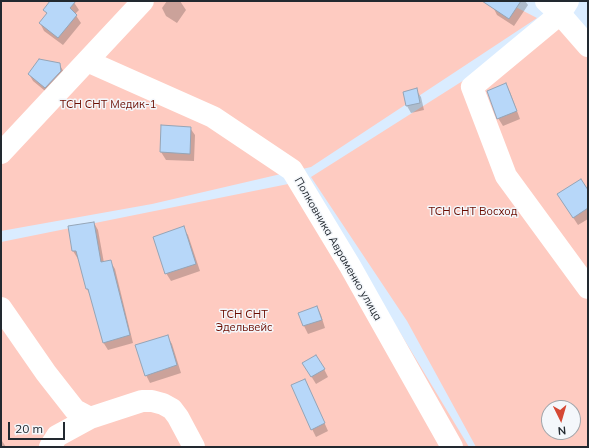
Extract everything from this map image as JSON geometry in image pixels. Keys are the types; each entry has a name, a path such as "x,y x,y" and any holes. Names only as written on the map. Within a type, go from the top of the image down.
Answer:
{"street":[{"path":"1,153 143,1"},
{"path":"588,46 558,5 472,87 506,176 588,288"},
{"name":"Полковника Авраменко улица","path":"87,61 213,117 292,170 350,266 452,447"},
{"path":"1,308 75,410 90,418"},
{"path":"50,447 57,436 90,418 142,401 152,401 172,409 194,447"}],"green space":[{"name":"ТСН СНТ Медик-1","path":"1,1 504,1 537,18 311,167 152,204 1,231"},
{"name":"ТСН СНТ Восход","path":"570,13 588,38 588,447 476,447 407,321 311,177"},
{"name":"ТСН СНТ Эдельвейс","path":"308,180 469,447 1,447 1,242"}],"building":[{"path":"50,1 76,1 70,8 77,15 58,38 39,23 47,13 43,10"},
{"path":"482,1 521,1 509,19"},
{"path":"39,59 60,63 61,71 45,88 28,74"},
{"path":"506,83 517,111 497,119 487,91"},
{"path":"417,88 420,103 406,106 403,92"},
{"path":"161,125 191,127 190,154 160,152"},
{"path":"581,179 588,190 588,208 573,218 557,194"},
{"path":"94,222 101,262 111,260 130,335 103,343 76,251 72,251 68,226"},
{"path":"184,226 196,264 165,274 153,237"},
{"path":"317,306 322,320 303,326 298,313"},
{"path":"168,335 177,365 145,376 135,345"},
{"path":"316,355 325,369 311,377 302,363"},
{"path":"305,379 325,423 311,430 291,385"}]}
